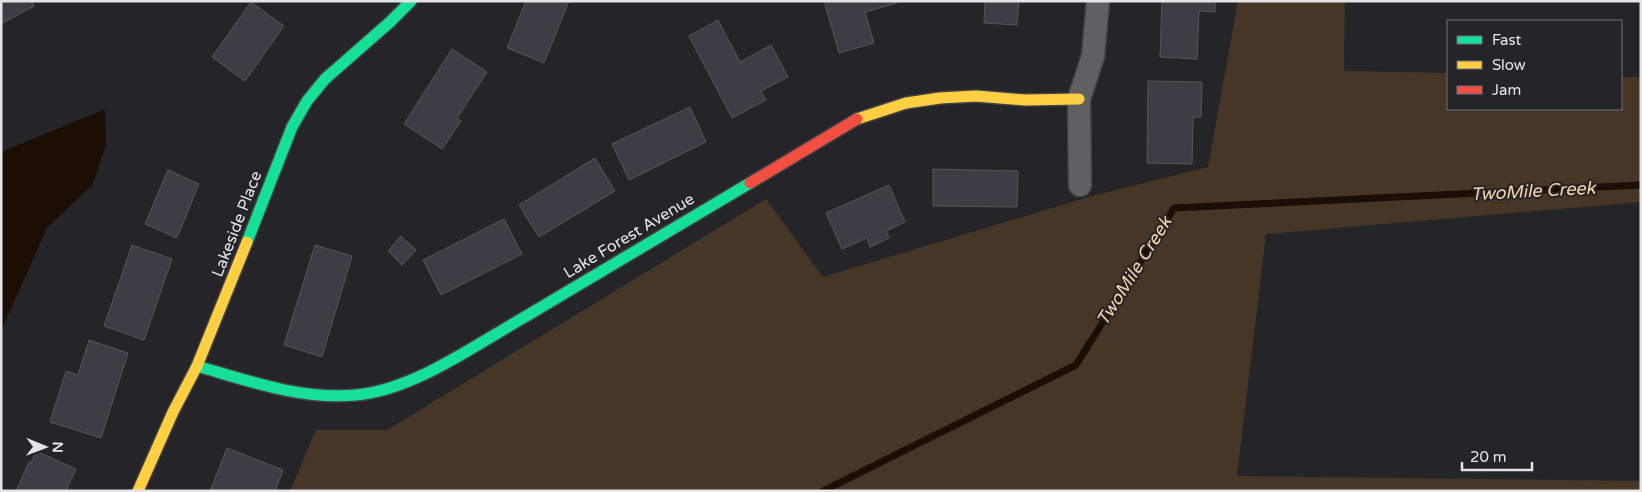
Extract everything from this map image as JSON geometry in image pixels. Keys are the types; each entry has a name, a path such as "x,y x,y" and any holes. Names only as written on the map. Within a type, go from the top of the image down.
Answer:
{"street":[{"name":"Lakeside Place","path":"138,491 173,412 197,366 292,127 325,79 411,1"},
{"path":"1080,185 1079,99 1093,56 1098,1"},
{"name":"Lake Forest Avenue","path":"197,366 294,394 322,397 352,396 380,391 408,382 434,369 632,254 855,120 880,109 936,98 985,96 1024,100 1079,99"}],"shaded area":[{"path":"1238,1 1345,1 1344,71 1447,73 1447,110 1622,110 1622,77 1641,77 1641,202 1266,234 1237,476 1641,481 1641,491 290,491 316,430 387,430 766,199 823,277 1092,196 1208,167"},
{"path":"105,109 106,145 93,184 47,228 1,331 1,152"}],"building":[{"path":"1,1 31,1 34,6 1,24"},
{"path":"526,1 569,1 544,63 507,48"},
{"path":"824,1 896,1 897,3 865,12 874,43 839,53"},
{"path":"985,1 1019,1 1017,25 984,23"},
{"path":"1162,1 1215,1 1215,12 1199,11 1197,59 1160,57"},
{"path":"251,2 284,26 245,81 212,57"},
{"path":"718,20 740,62 771,45 788,77 761,91 766,100 732,118 689,36"},
{"path":"452,49 487,72 457,118 461,121 442,149 404,124"},
{"path":"1148,81 1202,82 1201,117 1193,117 1192,164 1147,163"},
{"path":"690,107 706,142 629,180 612,144"},
{"path":"595,158 615,191 539,237 519,205"},
{"path":"933,169 1018,171 1017,207 933,206"},
{"path":"168,170 199,184 177,238 145,224"},
{"path":"889,185 905,222 886,231 889,238 870,247 867,238 842,249 826,213"},
{"path":"504,219 522,254 441,295 423,260"},
{"path":"401,236 416,250 402,265 388,251"},
{"path":"132,245 172,259 144,340 104,326"},
{"path":"315,245 352,256 322,357 284,345"},
{"path":"89,340 128,353 101,438 50,422 66,371 78,375"},
{"path":"227,448 283,470 275,491 210,491"},
{"path":"36,451 76,469 66,491 16,491"}],"waterway":[{"name":"TwoMile Creek","path":"823,491 1076,365 1174,208 1641,185"}],"traffic: fast":[{"path":"247,242 292,127 307,101 325,79 411,1"},
{"path":"197,366 275,388 315,395 356,395 399,385 421,376 464,353 750,183"}],"traffic: slow":[{"path":"857,119 906,103 940,98 976,96 1025,100 1079,99"},
{"path":"138,491 173,412 197,366 247,242"}],"traffic: jam":[{"path":"750,183 857,119"}]}
